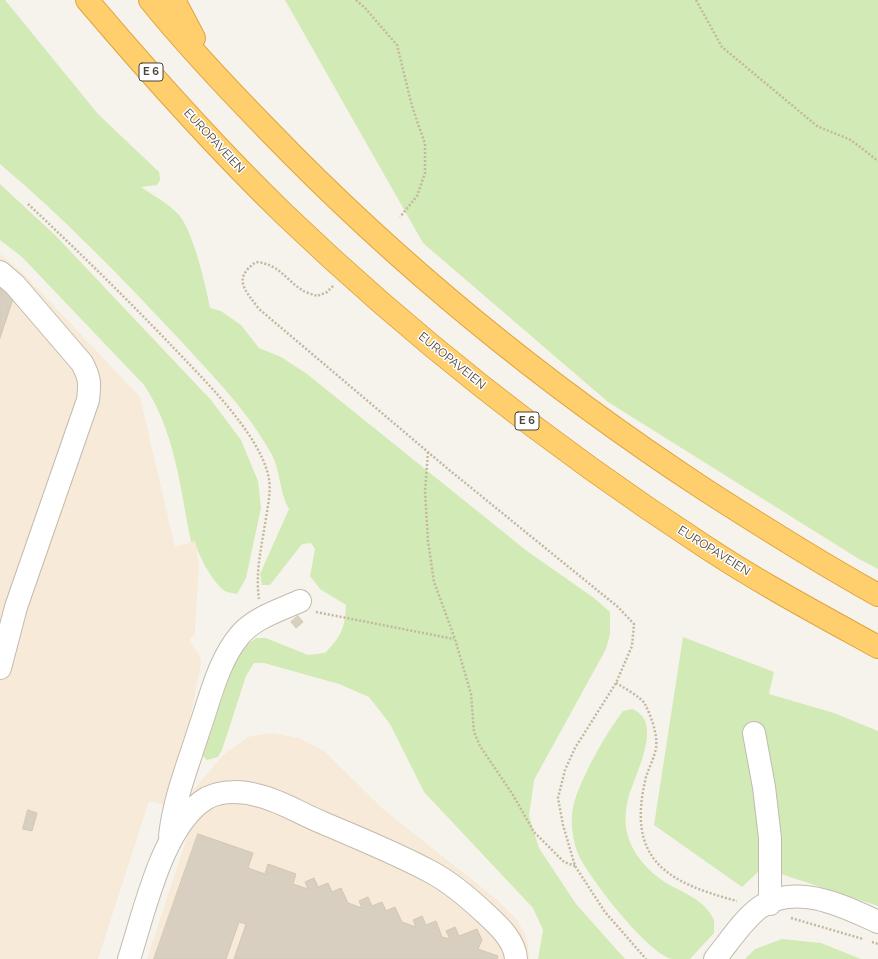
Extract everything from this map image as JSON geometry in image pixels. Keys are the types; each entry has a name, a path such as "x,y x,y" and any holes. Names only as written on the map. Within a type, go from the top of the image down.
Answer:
{"highway":[{"name":"EUROPAVEIEN","path":"87,0 216,144 283,212 384,305 451,362 581,462 700,543 878,647"},
{"path":"150,0 213,72 310,174 423,277 529,364 594,414 669,466 791,544 878,594"},
{"path":"174,0 213,72"}],"lane":[{"path":"0,272 15,286 82,363 89,375 90,384 88,400 16,607 0,668"},
{"path":"169,843 172,815 223,663 230,648 240,634 252,624 294,603"},
{"path":"754,734 764,787 770,838 765,906"},
{"path":"129,959 169,843 179,825 193,809 207,798 236,792 260,796 389,852 432,873 456,889 496,923 513,946 516,959"},
{"path":"715,959 748,919 765,906 800,896 819,899 878,922"}],"path":[{"path":"356,0 365,8 396,45 412,106 425,144 424,173 417,196 400,217"},
{"path":"696,0 722,47 817,126 851,140 878,161"},
{"path":"28,204 113,285 190,365 233,413 264,460 269,480 270,499 258,566 257,586 259,600 268,616"},
{"path":"333,286 327,292 317,296 302,290 283,272 266,263 256,262 246,270 242,279 245,290 259,309 428,452 618,607 634,624 632,646 616,682 575,748 566,770 558,798 562,825 575,866 605,912 646,959"},
{"path":"428,452 425,491 428,541 434,582 455,639 471,694 474,732 480,746 534,832 564,862 575,866"},
{"path":"294,603 455,639"},
{"path":"616,682 644,703 654,729 656,748 646,776 640,806 641,827 646,849 658,865 679,879 716,896 765,906"},
{"path":"788,917 878,944"}],"shaded area":[{"path":"0,254 23,273 140,397 175,547 195,541 197,551 199,567 195,634 189,640 200,657 201,663 185,745 165,805 149,801 98,959 0,959"},
{"path":"272,733 299,738 324,751 384,810 495,898 517,920 524,932 528,945 529,959 147,959 188,834 196,821 186,799 223,755 248,737"}],"green space":[{"path":"0,0 5,0 98,114 159,172 160,180 157,185 141,187 170,207 179,215 184,223 198,259 210,308 221,311 241,325 259,348 281,357 307,374 527,551 594,598 610,612 610,634 606,649 534,780 529,816 539,848 576,904 625,959 538,959 543,930 533,908 424,792 390,724 369,697 339,684 264,663 254,663 246,676 222,750 218,757 207,760 203,756 233,665 247,645 256,638 266,638 308,655 325,653 335,642 341,632 345,620 346,605 320,589 310,576 315,549 311,543 302,544 270,585 262,585 260,574 289,509 283,496 275,462 263,439 229,394 136,294 70,227 0,164"},
{"path":"285,0 878,0 878,569 859,559 608,402 423,243"},
{"path":"0,184 56,236 211,400 241,440 258,481 261,508 246,578 237,594 227,592 217,584 203,562 196,547 195,541 191,542 170,441 163,421 144,385 22,257 0,240"},
{"path":"683,637 774,672 769,694 834,713 878,731 878,906 778,873 760,870 742,887 654,825"},
{"path":"632,709 642,716 646,725 647,737 645,751 627,803 626,827 628,836 635,852 653,873 668,884 699,902 713,918 714,933 690,959 672,959 661,954 635,930 607,898 585,867 577,851 574,839 572,814 576,797 581,785 601,745 616,720 623,711"},
{"path":"782,939 821,943 861,959 745,959 755,949"}],"building":[{"path":"0,288 15,293 0,338"},
{"path":"298,616 303,622 296,628 291,622"},
{"path":"28,810 37,813 32,831 23,829"},
{"path":"198,834 253,853 248,868 265,874 268,864 296,874 293,884 308,889 305,882 314,878 318,887 328,883 332,892 341,888 348,903 362,908 359,901 368,897 372,906 382,902 386,911 395,907 402,922 416,927 413,920 422,916 426,925 436,921 442,937 450,939 446,931 455,927 459,936 477,929 482,940 478,949 498,956 497,959 234,959 246,924 239,922 226,959 154,959"}]}
